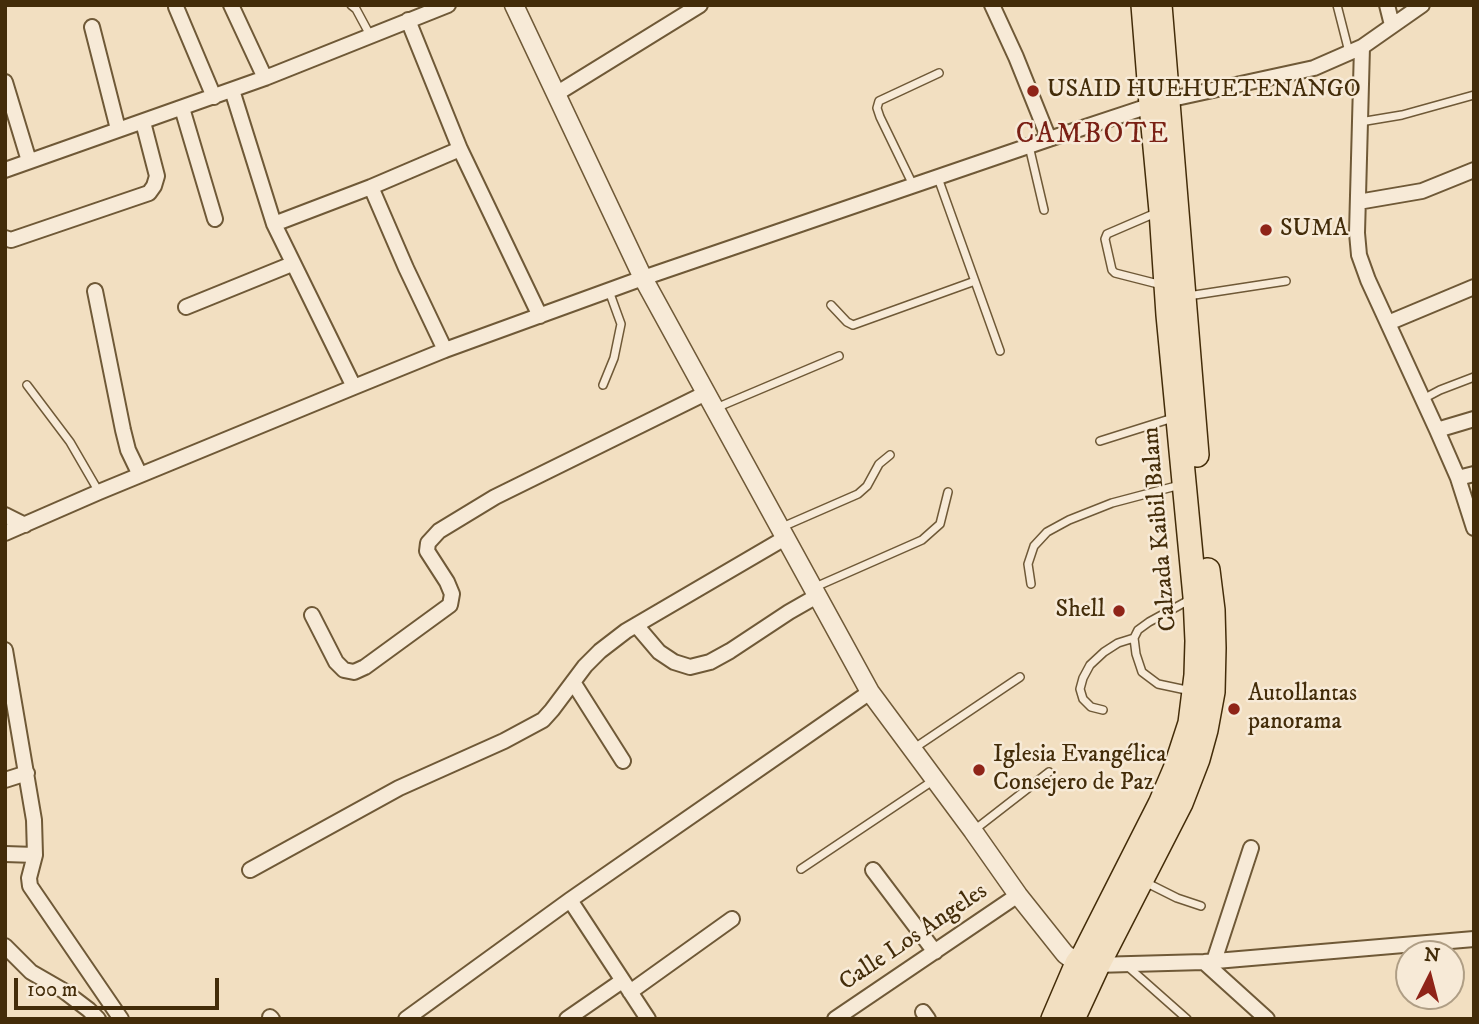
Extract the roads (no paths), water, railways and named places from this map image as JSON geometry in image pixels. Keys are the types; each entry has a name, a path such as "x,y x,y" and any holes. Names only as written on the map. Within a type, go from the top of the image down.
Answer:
{"main road":[{"name":"Calzada Kaibil Balam","path":"1053,1019 1142,880 1181,803 1206,730 1213,692 1213,610 1175,292 1159,103 1143,5"},
{"name":"Calzada Kaibil Balam","path":"1073,1019 1087,964 1084,954 1160,804 1186,740 1194,692 1197,641 1195,597 1178,417 1175,292 1161,211 1160,5"}],"street":[{"path":"231,5 265,78"},
{"path":"5,170 214,97 448,5"},
{"path":"556,94 701,5"},
{"path":"992,5 1049,139"},
{"path":"1387,5 1392,25"},
{"path":"5,534 99,492 445,350 609,290 1159,103 1314,68 1356,50 1422,5"},
{"path":"176,7 214,97"},
{"path":"518,7 643,278 870,692 1018,895 1065,954 1087,964 1209,962 1474,939"},
{"path":"408,20 460,149 540,316"},
{"path":"92,27 118,129"},
{"path":"1356,50 1359,255 1458,478 1474,528"},
{"path":"5,82 29,161"},
{"path":"232,90 274,224 354,387"},
{"path":"182,108 215,219"},
{"path":"5,238 11,240 149,193 157,176 143,122"},
{"path":"274,224 460,149"},
{"path":"1358,202 1422,191 1474,170"},
{"path":"371,187 445,350"},
{"path":"187,307 292,264"},
{"path":"1388,323 1474,287"},
{"path":"95,291 125,440 140,475"},
{"path":"312,615 336,662 344,670 354,672 365,667 450,605 452,594 428,551 428,543 439,531 495,497 706,393"},
{"path":"1437,429 1474,419"},
{"path":"1458,478 1474,474"},
{"path":"5,514 25,525"},
{"path":"250,870 399,788 504,741 543,720 600,650 782,533"},
{"path":"636,625 659,652 674,662 690,667 710,662 730,651 815,592"},
{"path":"5,650 34,820 35,855 29,878 30,886 121,1019"},
{"path":"573,682 623,761"},
{"path":"406,1019 570,900 870,692"},
{"path":"5,780 27,773"},
{"path":"1209,962 1251,848"},
{"path":"5,854 35,855"},
{"path":"873,870 935,952"},
{"name":"Calle Los Angeles","path":"835,1019 1018,895"},
{"path":"570,900 648,1019"},
{"path":"567,1019 626,987 732,919"},
{"path":"5,946 31,972 64,991 98,1019"},
{"path":"1209,962 1267,1019"}],"lane":[{"path":"351,5 370,35"},
{"path":"1337,5 1356,50"},
{"path":"913,185 877,108 879,101 939,73"},
{"path":"1359,123 1402,115 1474,95"},
{"path":"1029,146 1044,210"},
{"path":"938,177 1000,351"},
{"path":"1161,211 1107,234 1105,239 1115,273 1175,292 1286,281"},
{"path":"831,305 852,325 975,281"},
{"path":"603,385 614,358 621,324 609,290"},
{"path":"715,409 839,356"},
{"path":"1423,399 1474,377"},
{"path":"27,385 70,442 99,492"},
{"path":"1100,441 1178,417"},
{"path":"782,533 858,494 867,486 879,464 890,455"},
{"path":"1031,584 1028,564 1034,546 1047,532 1112,503 1184,485"},
{"path":"815,592 922,540 940,524 948,492"},
{"path":"1194,692 1158,684 1142,672 1134,638 1149,622 1195,597"},
{"path":"1103,710 1091,707 1083,699 1080,689 1083,678 1104,652 1118,643 1134,638"},
{"path":"913,749 1020,677"},
{"path":"973,831 1049,772"},
{"path":"802,869 935,780"},
{"path":"1142,880 1177,898 1201,906"},
{"path":"1126,965 1187,1019"}],"place":[{"name":"USAID HUEHUETENANGO","path":"1033,91"},
{"name":"SUMA","path":"1266,230"},
{"name":"Shell","path":"1119,611"},
{"name":"Autollantas panorama","path":"1234,709"},
{"name":"Iglesia Evangélica Consejero de Paz","path":"979,770"}],"district":[{"name":"CAMBOTE","path":"1093,136"}]}
